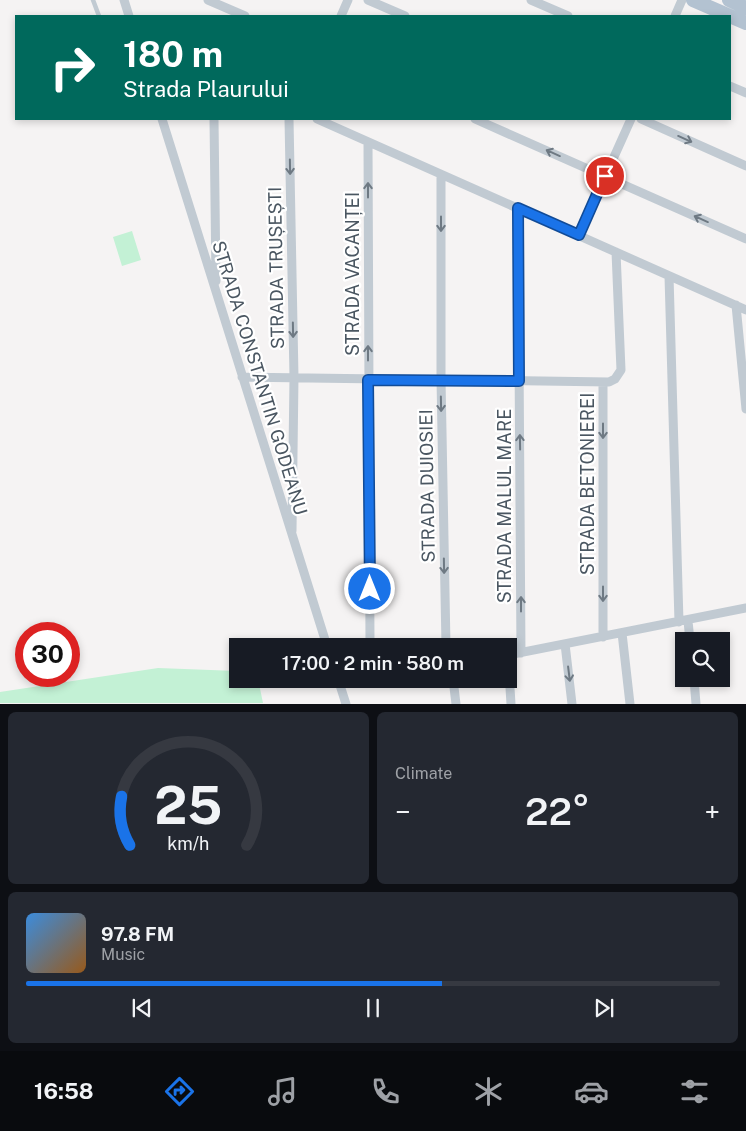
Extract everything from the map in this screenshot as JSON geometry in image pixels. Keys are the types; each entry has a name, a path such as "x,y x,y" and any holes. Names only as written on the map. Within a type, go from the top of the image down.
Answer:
{"main road":[{"path":"693,0 728,15"},
{"path":"729,0 746,8"},
{"path":"731,16 746,23"}],"street":[{"path":"124,0 129,15"},
{"path":"208,0 243,15"},
{"path":"341,15 348,0"},
{"path":"368,0 403,15"},
{"path":"530,0 566,15"},
{"path":"675,15 682,0"},
{"path":"731,86 746,93"},
{"name":"STRADA CONSTANTIN GODEANU","path":"162,120 324,638"},
{"path":"214,120 217,292"},
{"name":"STRADA TRUȘEȘTI","path":"289,120 294,377 292,537"},
{"path":"319,120 746,310"},
{"path":"477,120 746,239"},
{"path":"579,235 630,120"},
{"path":"642,120 746,166"},
{"name":"STRADA VACANȚEI","path":"368,142 370,638"},
{"name":"STRADA DUIOSIEI","path":"441,175 441,379 446,638"},
{"name":"STRADA MALUL MARE","path":"518,208 521,653"},
{"name":"STRADA BETONIEREI","path":"603,637 603,383 616,379 621,370 616,252"},
{"path":"669,276 683,622 687,632"},
{"path":"736,306 746,409"},
{"path":"242,377 603,383"},
{"path":"517,654 746,608"},
{"path":"622,633 630,704"},
{"path":"565,644 572,704"},
{"path":"695,687 696,704"},
{"path":"341,688 346,704"},
{"path":"454,688 456,704"},
{"path":"510,688 511,704"}],"lane":[{"path":"94,0 99,15"}],"green space":[{"path":"132,231 141,260 122,266 113,237"},
{"path":"158,668 229,671 229,688 260,688 263,703 0,703 0,692 33,687 80,687 80,680"}],"route":[{"path":"370,589 368,380 519,381 518,208 579,235 605,176"}]}
